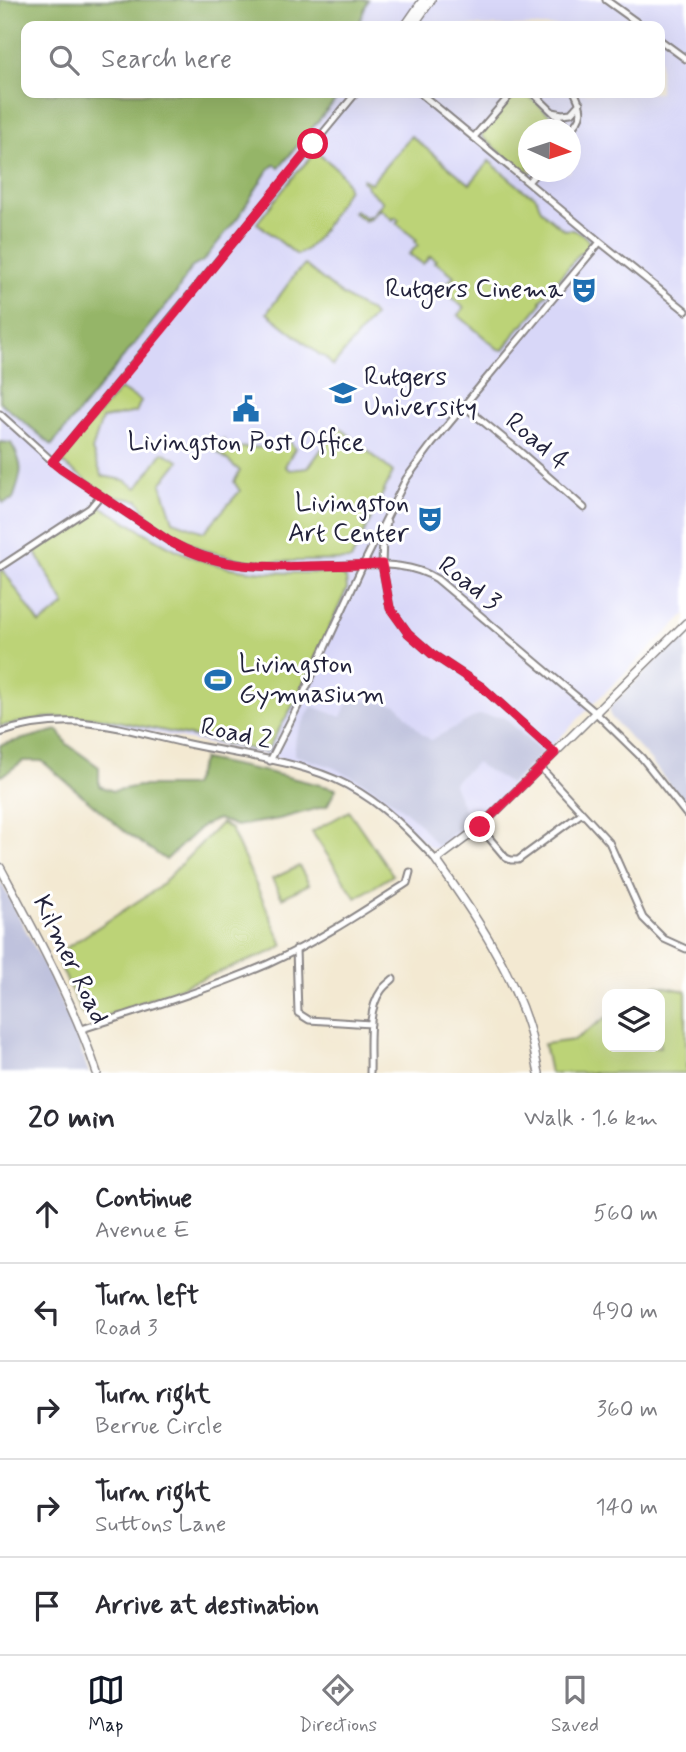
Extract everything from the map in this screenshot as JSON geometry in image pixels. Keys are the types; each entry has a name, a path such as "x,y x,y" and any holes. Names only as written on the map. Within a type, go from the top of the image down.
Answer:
{"street":[{"path":"409,21 424,0"},
{"path":"416,21 431,0"},
{"path":"606,0 635,21"},
{"path":"665,44 686,59"},
{"path":"52,462 350,98"},
{"path":"426,98 518,174"},
{"path":"474,137 508,98"},
{"path":"538,98 560,119"},
{"path":"578,98 582,113 580,119"},
{"path":"551,111 571,113 580,103"},
{"path":"528,182 686,311"},
{"path":"270,761 406,479 600,242"},
{"name":"Road 4","path":"464,406 584,508"},
{"name":"Road 3","path":"0,414 52,462 179,547 218,561 249,567 382,564 419,569 436,578 596,713 642,758 686,814"},
{"path":"0,567 90,508 100,496"},
{"path":"390,511 383,539 382,564 390,608 408,633 432,654 482,687 555,753"},
{"path":"539,1073 527,1025 512,985 471,909 436,860 480,827 686,623"},
{"name":"Road 2","path":"0,733 48,723 93,723 323,775 362,793 395,818 436,860"},
{"path":"541,768 609,842 643,918 664,939 686,950"},
{"path":"480,827 506,858 518,860 582,813"},
{"name":"Kilmer Road","path":"0,867 60,982 82,1029 97,1073"},
{"path":"82,1029 202,990 270,963 336,928 407,884 410,872"},
{"path":"296,949 298,1013 309,1020 371,1024"},
{"path":"370,1073 374,1005 380,991 393,979"}],"shaded area":[{"name":"Rutgers University","path":"0,0 686,0 686,614 498,800 443,847 436,849 430,848 381,803 345,781 325,773 272,757 96,721 61,720 0,728"},
{"path":"686,632 686,807 609,712 611,706"},
{"path":"350,698 397,705 422,734 431,740 478,715 504,717 542,753 510,784 476,763 458,778 454,783 455,789 469,820 437,846 419,823 369,785 330,766 294,755 296,736 312,706 341,717"},
{"path":"0,880 49,975 75,1032 89,1073 0,1073"}],"green space":[{"path":"0,0 368,0 360,21 21,21 21,98 337,98 279,168 275,164 268,170 239,216 203,261 191,268 177,292 52,445 0,402"},
{"path":"512,98 531,98 555,119 518,119 518,167 482,137 482,133"},
{"path":"411,136 470,184 489,161 526,192 536,197 543,211 564,230 578,232 589,242 588,247 541,300 541,304 523,326 520,326 504,350 498,349 458,315 464,308 442,289 454,276 430,256 423,264 409,254 418,245 415,242 417,240 396,223 399,220 395,217 393,220 380,209 368,220 365,221 353,212 355,210 366,218 370,217 383,202 362,181 363,179 371,183"},
{"path":"316,152 340,172 348,189 319,235 305,251 297,255 257,223"},
{"path":"305,265 374,316 333,366 267,313"},
{"path":"120,389 141,401 136,412 102,419 92,450 102,476 124,480 137,488 163,452 179,461 161,484 173,521 204,532 240,491 234,482 240,471 213,448 223,439 229,448 279,447 289,441 295,448 285,466 289,470 308,468 338,426 393,472 351,560 250,562 201,549 153,522 138,500 109,496 58,460"},
{"path":"0,442 11,443 21,470 13,499 3,503 0,497"},
{"path":"100,506 171,547 200,560 258,572 337,573 346,578 347,589 296,700 266,752 98,717 45,718 0,726 0,572 3,570 40,624 65,605 35,551"},
{"path":"58,730 67,744 99,767 99,786 113,791 139,786 192,786 203,759 336,789 327,806 279,819 236,826 218,819 202,826 166,860 124,831 42,761 23,761 0,776 0,745"},
{"path":"349,811 393,875 356,898 312,832"},
{"path":"221,823 231,829 283,945 274,951 95,1020 82,1014 57,954 158,888"},
{"path":"299,866 309,884 282,898 272,879"},
{"path":"655,985 686,991 686,1073 550,1073 544,1044 574,1040 602,1020 602,1052 665,1052 665,989 650,989"}],"place":[{"name":"Rutgers Cinema","path":"584,290"},
{"name":"Rutgers University","path":"343,393"},
{"name":"Livingston Post Office","path":"246,409"},
{"name":"Livingston Art Center","path":"430,519"},
{"name":"Livingston Gymnasium","path":"218,680"}],"route":[{"path":"313,144 52,462 169,541 203,557 249,567 382,564 390,608 408,633 432,654 482,687 555,753 480,827"}]}
